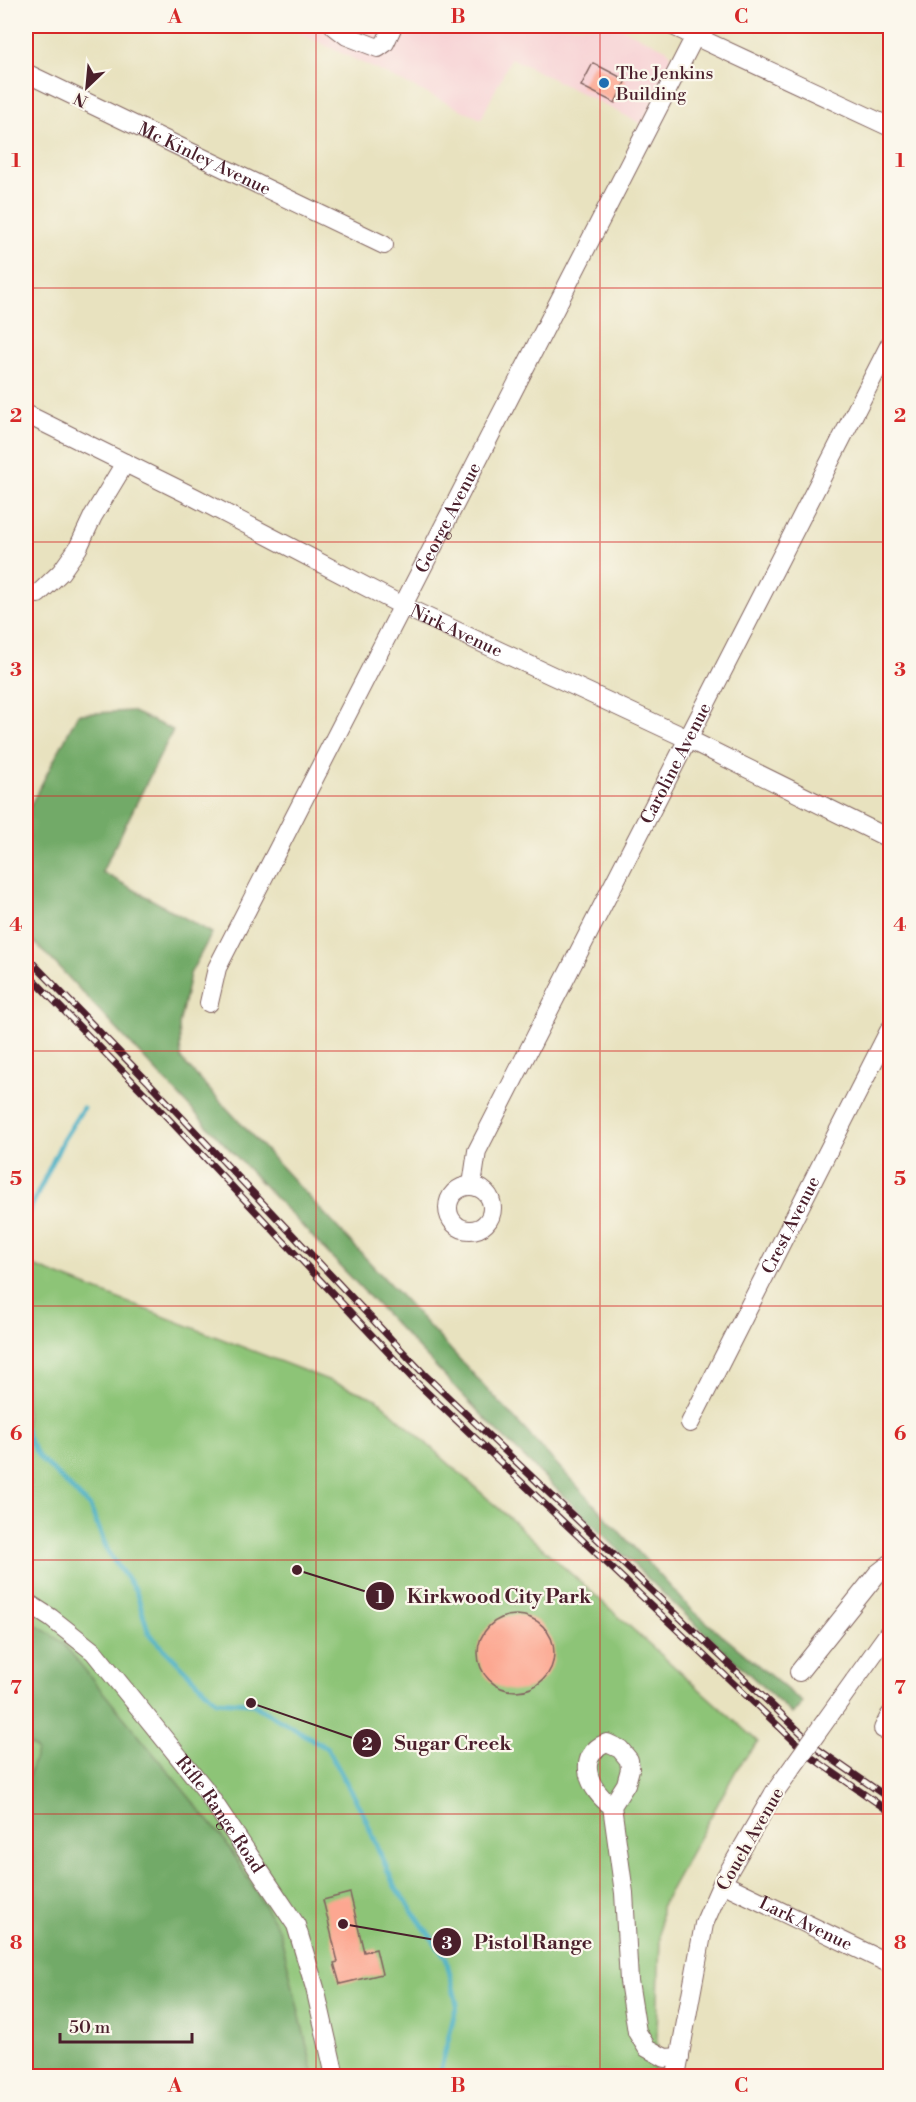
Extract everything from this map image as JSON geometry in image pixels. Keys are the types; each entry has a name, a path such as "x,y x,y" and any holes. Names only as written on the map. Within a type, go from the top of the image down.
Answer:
{"street":[{"path":"334,26 347,36 378,48 385,43 393,26"},
{"path":"673,26 699,31 891,127"},
{"name":"George Avenue","path":"208,1003 216,968 699,31"},
{"name":"Mc Kinley Avenue","path":"26,73 384,245"},
{"name":"Caroline Avenue","path":"472,1185 477,1151 891,344"},
{"name":"Nirk Avenue","path":"26,414 403,606 688,739 891,839"},
{"path":"38,594 60,572 78,548 93,516 125,463"},
{"name":"Crest Avenue","path":"690,1423 891,1029"},
{"path":"799,1672 877,1575 891,1564"},
{"name":"Rifle Range Road","path":"26,1602 51,1618 94,1652 204,1788 296,1925 315,1988 335,2076"},
{"name":"Couch Avenue","path":"676,2076 704,1924 722,1883 774,1793 891,1631"},
{"path":"612,1806 624,1893 629,1981 638,2032 647,2048 665,2058 680,2057"},
{"name":"Lark Avenue","path":"722,1883 891,1964"}],"shaded area":[{"path":"284,26 617,26 666,49 671,55 671,63 642,124 511,58 481,119"}],"green space":[{"path":"131,711 173,730 102,872 212,933 190,974 179,1025 181,1059 692,1610 803,1703 792,1714 675,1605 493,1427 26,934 26,814 78,714"},
{"path":"26,1263 377,1399 758,1742 738,1767 661,1907 656,2064 651,2076 26,2076"},
{"path":"26,1618 62,1642 226,1842 280,1932 314,2076 26,2076 26,1784 37,1751 26,1740"}],"building":[{"name":"The Jenkins Building","path":"593,63 626,80 615,103 581,86"},
{"path":"509,1615 523,1615 537,1621 548,1632 554,1646 551,1668 543,1680 523,1691 509,1691 495,1685 484,1674 478,1660 478,1646 484,1632 495,1621"},
{"path":"350,1893 364,1952 376,1949 382,1974 340,1984 334,1963 338,1962 323,1900"}],"waterway":[{"path":"26,1218 63,1140 83,1108"},
{"path":"26,1429 27,1437 39,1457 90,1507 109,1554 136,1591 149,1634 216,1701 251,1703 327,1748 361,1809 394,1885 446,1958 457,2004 439,2076"}],"railway":[{"path":"26,956 424,1374 819,1750 890,1799"},
{"path":"26,972 149,1098 415,1381 811,1757 890,1812"}],"place":[{"name":"The Jenkins Building","path":"604,83"},
{"name":"Kirkwood City Park","path":"297,1570"},
{"name":"Sugar Creek","path":"251,1703"},
{"name":"Pistol Range","path":"343,1924"}]}
